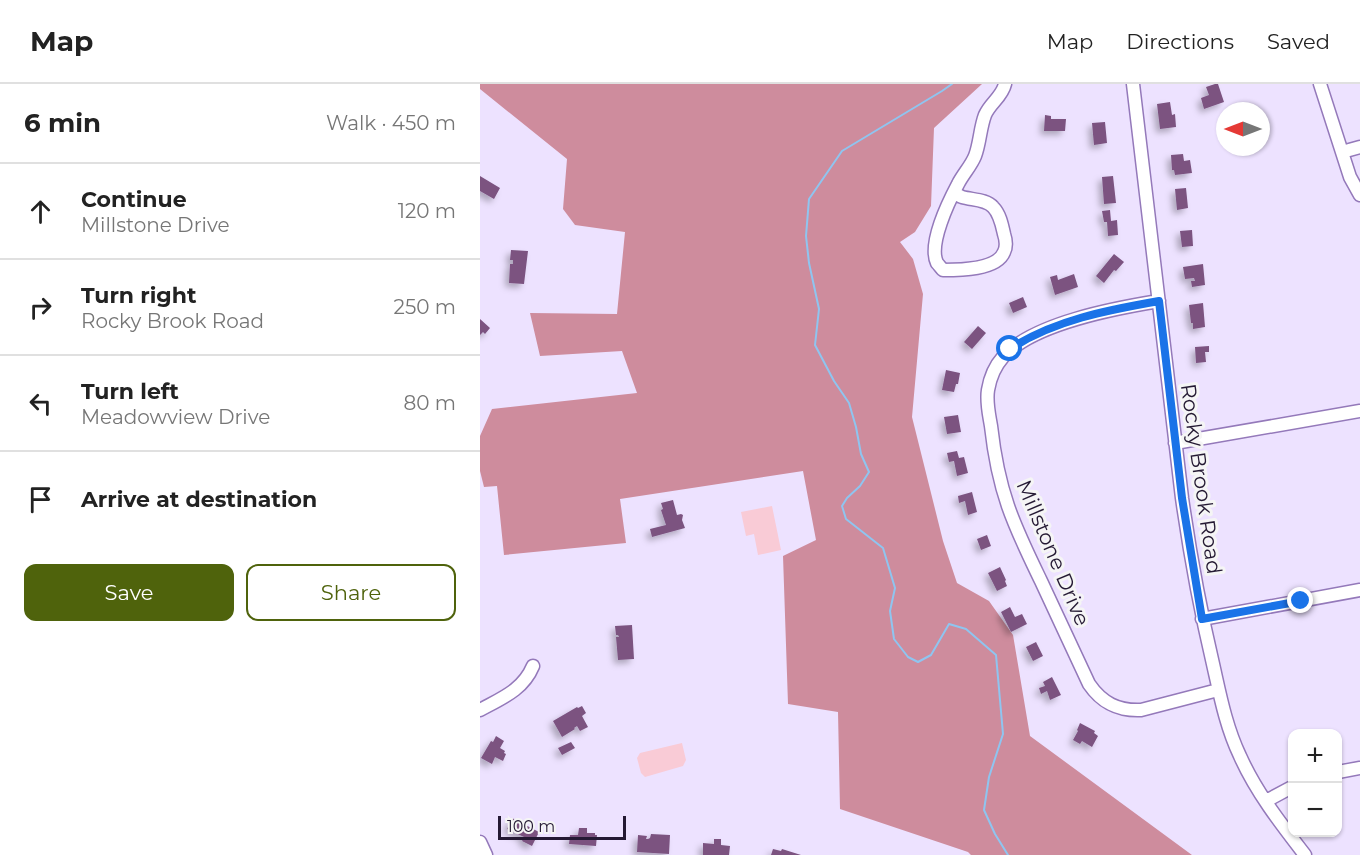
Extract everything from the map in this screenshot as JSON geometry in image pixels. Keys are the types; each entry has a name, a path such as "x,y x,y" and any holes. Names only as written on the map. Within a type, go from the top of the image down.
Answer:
{"street":[{"path":"954,193 993,206 1000,218 1006,243 1005,252 992,263 964,270 943,270 935,255 944,211 962,178 971,165 977,152 985,115 1005,84"},
{"name":"Rocky Brook Road","path":"1133,84 1175,443 1202,619 1218,690 1239,756 1266,801 1305,855"},
{"path":"1320,84 1350,177 1360,195"},
{"path":"1342,152 1360,147"},
{"name":"Millstone Drive","path":"1159,301 1068,322 1010,349 995,368 988,391 987,402 994,449 1005,495 1017,529 1094,692 1112,706 1141,710 1218,690"},
{"path":"1175,443 1360,411"},
{"path":"1202,619 1360,590"},
{"path":"480,710 522,685 533,666"},
{"path":"1342,771 1360,768"},
{"path":"1266,801 1288,790"},
{"path":"480,842 486,855"}],"shaded area":[{"path":"480,84 982,84 934,128 931,206 915,232 900,242 913,259 923,294 912,417 943,541 957,583 989,601 1013,635 1030,736 1192,855 971,855 968,852 840,809 838,712 788,704 783,556 816,540 803,471 620,499 626,543 504,555 497,486 484,487 480,471 480,436 492,409 637,393 622,351 540,356 530,313 617,314 625,232 575,225 563,209 567,159 480,89"},
{"path":"772,506 781,550 758,555 754,534 746,536 741,512"},
{"path":"682,743 686,760 683,766 645,777 641,773 637,758 640,753"}],"building":[{"path":"1218,84 1224,102 1216,102 1216,105 1204,109 1201,98 1209,95 1206,87"},
{"path":"1170,102 1172,115 1175,114 1176,127 1160,129 1157,104"},
{"path":"1045,115 1051,116 1051,119 1066,119 1065,131 1044,131"},
{"path":"1105,122 1107,143 1094,145 1092,123"},
{"path":"1183,154 1184,161 1190,160 1192,173 1175,175 1172,170 1171,155"},
{"path":"480,176 500,188 494,199 480,191"},
{"path":"1113,176 1116,203 1104,204 1102,177"},
{"path":"1186,188 1188,208 1177,210 1175,189"},
{"path":"1110,210 1111,221 1117,220 1118,235 1108,236 1107,222 1104,222 1102,211"},
{"path":"1192,230 1193,246 1182,247 1180,231"},
{"path":"511,250 528,251 524,284 509,283 510,264 513,264 513,260 510,260"},
{"path":"1114,254 1124,262 1104,283 1096,276"},
{"path":"1203,264 1205,285 1192,287 1191,281 1195,281 1194,278 1185,279 1183,267"},
{"path":"1074,274 1078,287 1055,295 1050,277 1057,275 1058,280"},
{"path":"1023,297 1027,307 1013,313 1009,303"},
{"path":"1203,303 1205,327 1193,329 1189,305"},
{"path":"480,319 490,328 485,334 483,332 480,335"},
{"path":"978,326 986,333 972,349 964,342"},
{"path":"1209,346 1209,352 1205,352 1206,362 1196,363 1195,347"},
{"path":"946,370 960,373 954,392 942,390"},
{"path":"958,415 961,432 947,434 944,417"},
{"path":"957,451 959,458 964,457 968,473 957,476 954,461 949,462 947,453"},
{"path":"972,492 977,512 968,515 965,501 959,503 958,496"},
{"path":"673,500 677,515 683,515 685,528 652,537 650,529 666,525 661,503"},
{"path":"987,535 991,546 981,550 977,539"},
{"path":"1000,567 1007,586 997,591 988,573"},
{"path":"1010,607 1015,617 1022,614 1027,624 1011,632 1001,612"},
{"path":"632,625 634,659 618,660 616,637 619,637 616,635 615,626"},
{"path":"1036,642 1043,656 1033,661 1026,647"},
{"path":"1052,677 1061,695 1050,700 1047,691 1041,694 1039,688 1045,686 1043,682"},
{"path":"582,706 586,713 582,716 588,727 580,731 577,726 562,737 553,721"},
{"path":"1080,723 1095,731 1094,733 1098,736 1092,747 1082,741 1080,744 1073,740"},
{"path":"496,736 504,741 500,748 506,754 503,761 495,757 492,764 481,758"},
{"path":"571,742 575,748 562,755 558,748"},
{"path":"512,818 539,832 532,846 522,841 524,837 507,829"},
{"path":"579,828 587,828 587,833 597,835 596,846 569,844 570,835 578,835"},
{"path":"651,834 670,835 669,854 637,852 638,835 647,836 646,839 648,839"},
{"path":"714,839 721,839 721,845 730,846 729,855 703,855 703,843 714,844"},
{"path":"773,849 781,851 782,849 801,855 771,855"}],"waterway":[{"path":"952,84 842,151 809,199 806,236 819,309 815,345 834,381 849,403 861,454 869,472 842,506 846,519 883,548 895,588 890,611 894,639 908,657 918,662 931,655 949,624 966,629 996,655 1003,734 989,777 984,810 1008,855"}],"route":[{"path":"1010,349 1068,322 1094,314 1159,301 1182,498 1202,619 1301,601"}]}
